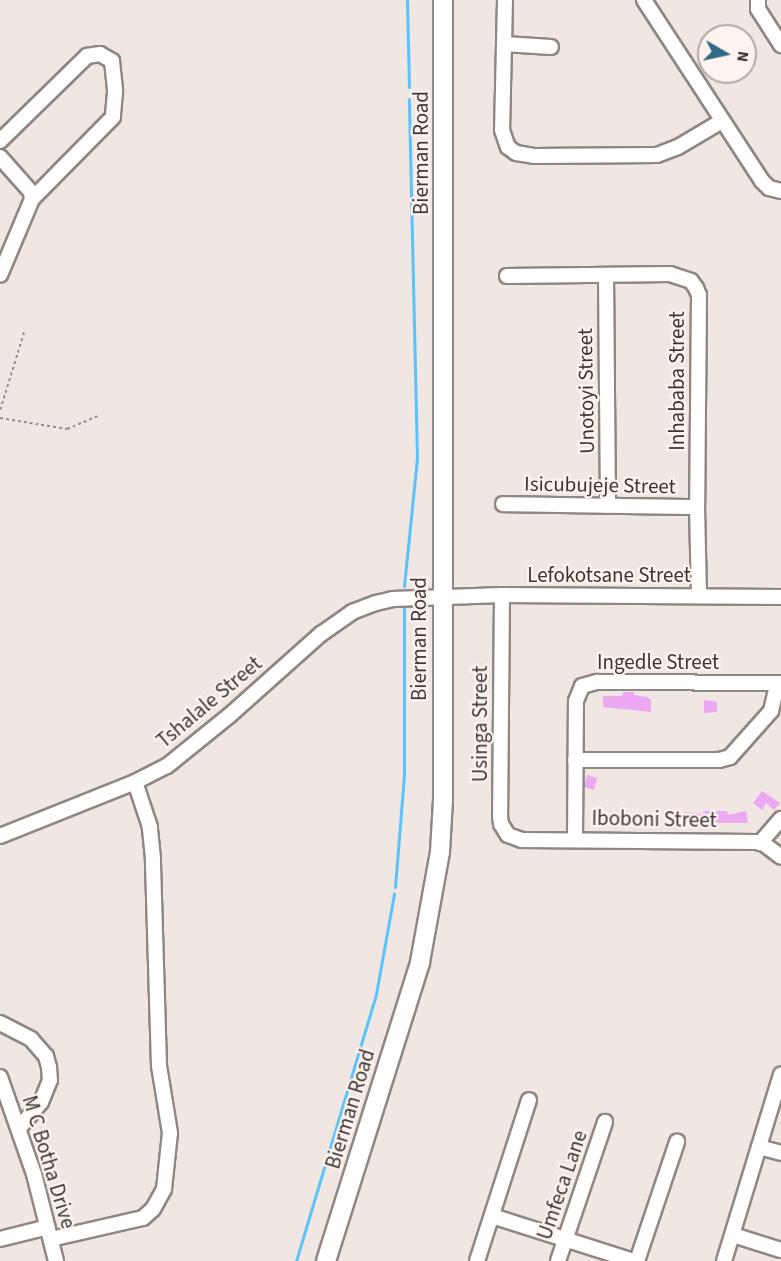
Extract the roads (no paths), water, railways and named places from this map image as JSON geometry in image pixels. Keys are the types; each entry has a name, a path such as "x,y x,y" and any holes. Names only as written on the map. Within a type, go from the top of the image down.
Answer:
{"main road":[{"name":"Bierman Road","path":"326,1261 420,962 431,914 442,827 437,0"},
{"name":"Bierman Road","path":"321,1261 411,973 425,913 436,810 444,0"}],"street":[{"path":"505,0 502,130 508,147 516,153 545,156 657,155 678,147 722,121"},
{"path":"644,0 762,181 769,188 781,191"},
{"path":"758,0 759,9 781,45"},
{"path":"504,45 551,47"},
{"path":"0,141 87,56 100,54 112,61 116,92 113,117 32,199 0,275"},
{"path":"0,157 31,192 32,199"},
{"name":"Inhababa Street","path":"507,276 670,274 691,281 696,288 699,295 697,507 699,596"},
{"name":"Unotoyi Street","path":"606,275 608,506"},
{"name":"Isicubujeje Street","path":"502,504 697,507"},
{"name":"Usinga Street","path":"502,595 500,816 501,824 508,835 522,840"},
{"name":"Lefokotsane Street","path":"439,596 781,597"},
{"name":"Tshalale Street","path":"0,836 135,782 180,757 321,634 352,612 393,599 439,596"},
{"name":"Ingedle Street","path":"575,839 576,701 579,689 586,684 779,684"},
{"path":"575,760 719,760 730,757 771,711 779,684"},
{"path":"0,1239 143,1218 153,1209 164,1189 171,1133 159,1066 153,858 150,827 135,782"},
{"path":"781,819 760,843 781,857"},
{"name":"Iboboni Street","path":"522,840 760,843"},
{"path":"0,1023 31,1039 46,1056 49,1067 50,1080 41,1102 19,1128"},
{"path":"724,1261 781,1075"},
{"name":"M C Botha Drive","path":"0,1077 19,1128 56,1261"},
{"path":"477,1261 529,1101"},
{"name":"Umfeca Lane","path":"558,1261 605,1122"},
{"path":"492,1216 636,1261 677,1142"},
{"path":"759,1146 781,1153"},
{"path":"733,1235 781,1250"}],"waterway":[{"path":"407,0 409,87"},
{"path":"404,586 417,458 409,99"},
{"path":"395,887 404,775 404,607"},
{"path":"296,1261 376,994 394,894"}]}
